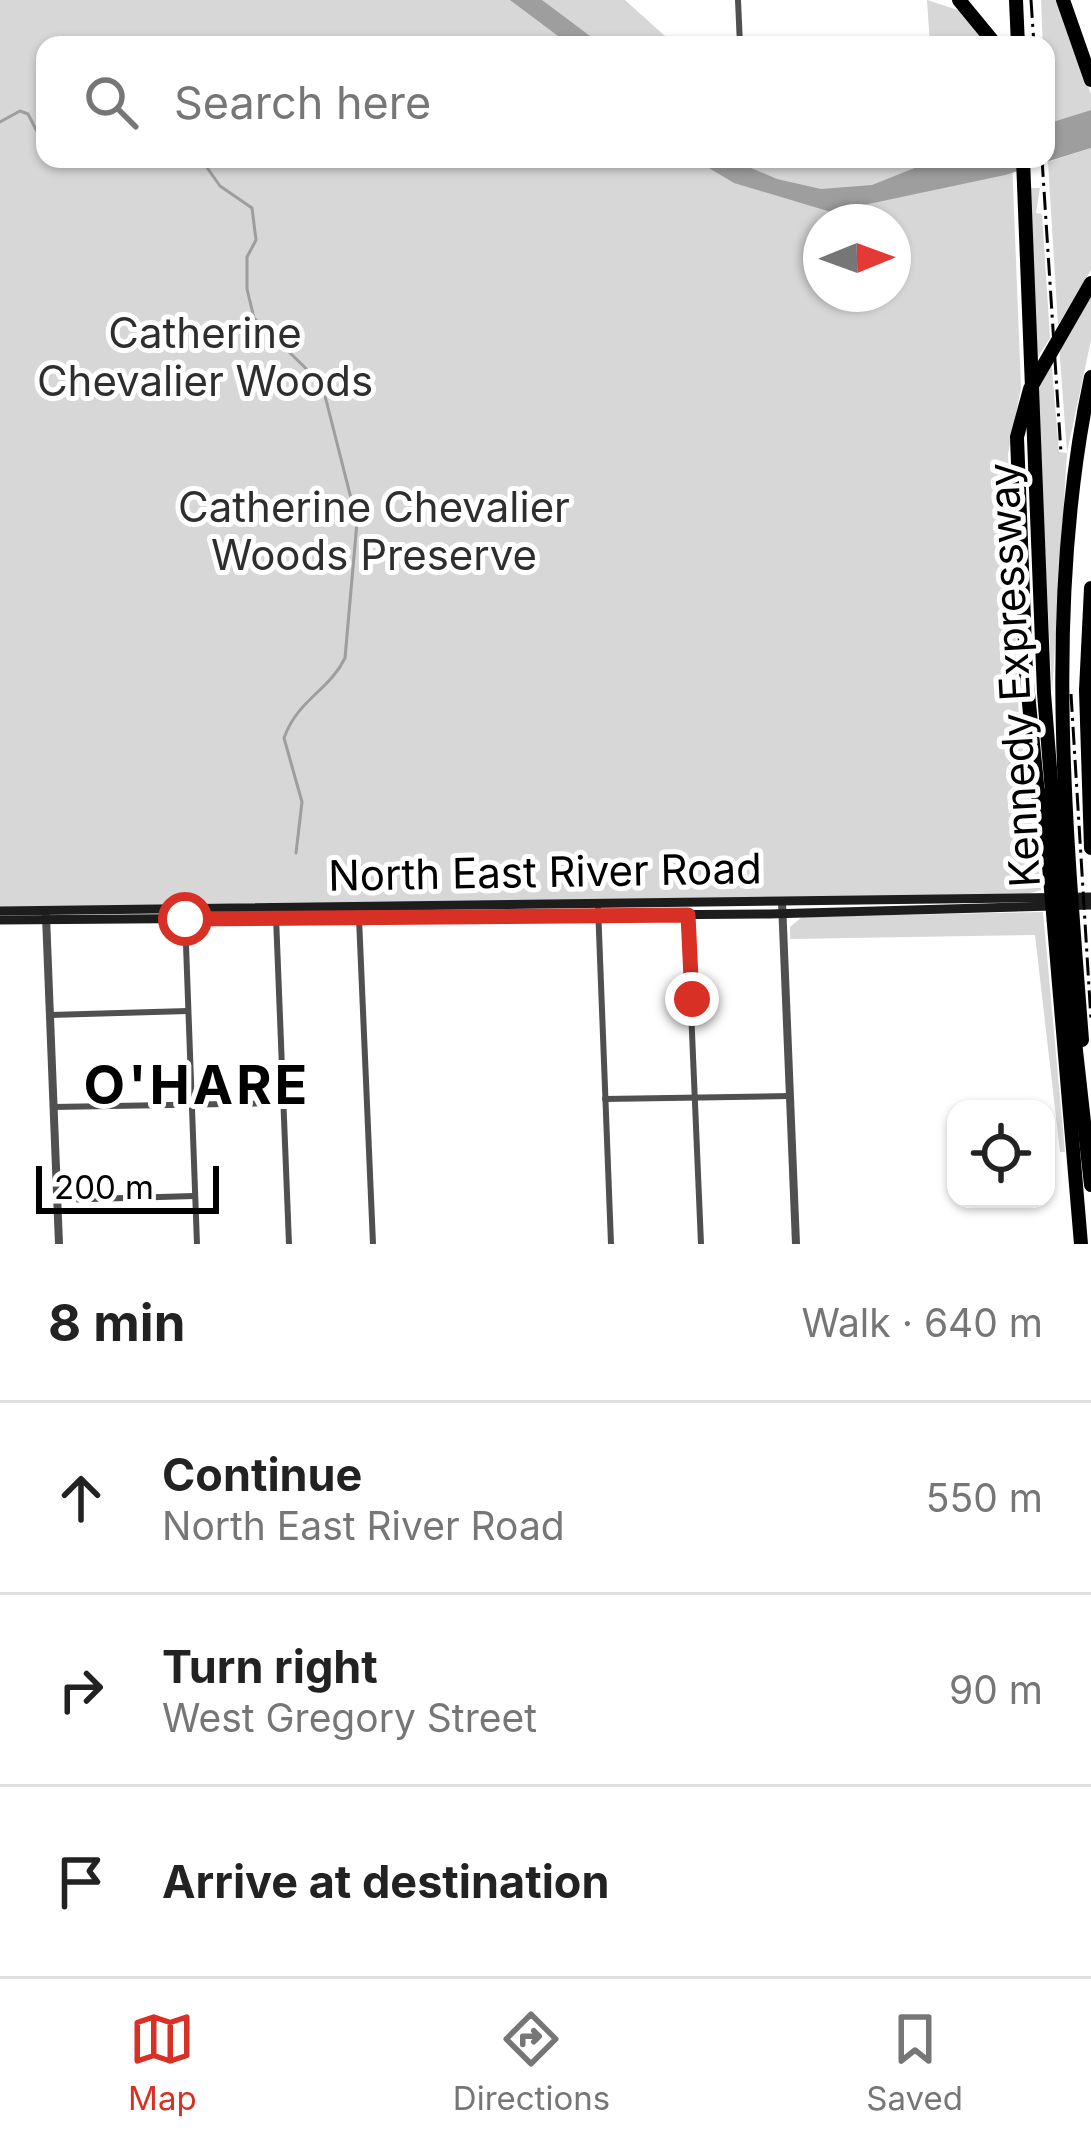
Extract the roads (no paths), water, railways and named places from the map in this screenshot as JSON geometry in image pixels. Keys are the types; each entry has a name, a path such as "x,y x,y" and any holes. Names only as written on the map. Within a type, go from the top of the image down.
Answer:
{"highway":[{"path":"959,0 989,36"},
{"path":"1016,0 1018,36"},
{"path":"1063,0 1091,79"},
{"name":"Kennedy Expressway","path":"1023,168 1046,714 1072,1034 1091,1184"},
{"path":"1081,1244 1028,698 1016,451 1022,412 1091,283"},
{"path":"1085,1117 1064,803 1063,600 1070,498 1091,377"},
{"path":"1063,600 1091,420"},
{"path":"1034,429 1035,675 1043,830"},
{"path":"1091,588 1086,712 1091,848"}],"main road":[{"name":"North East River Road","path":"0,920 46,915 1091,901"},
{"name":"North East River Road","path":"598,910 688,915 782,908"},
{"name":"North East River Road","path":"0,910 46,915"}],"street":[{"path":"738,0 740,36"},
{"path":"782,908 796,1244"},
{"path":"598,910 611,1244"},
{"path":"359,912 373,1244"},
{"path":"276,913 289,1244"},
{"path":"185,914 197,1244"},
{"path":"46,915 59,1244"},
{"path":"688,915 701,1244"},
{"path":"50,1015 188,1011"},
{"path":"605,1100 790,1096"},
{"path":"53,1107 283,1103"},
{"path":"57,1200 194,1196"}],"waterway":[{"path":"0,122 20,111 28,114 36,130"},
{"path":"207,168 220,186 252,208 256,240 247,257 247,289 254,318 322,384 357,522 345,658 297,714 284,738 302,802 296,853"}],"railway":[{"path":"1031,0 1033,36"},
{"path":"1043,168 1061,453"},
{"path":"1071,694 1091,1020"}],"district":[{"name":"O'HARE","path":"197,1085"}],"park label":[{"name":"Catherine Chevalier Woods","path":"205,357"},
{"name":"Catherine Chevalier Woods Preserve","path":"374,531"}]}
